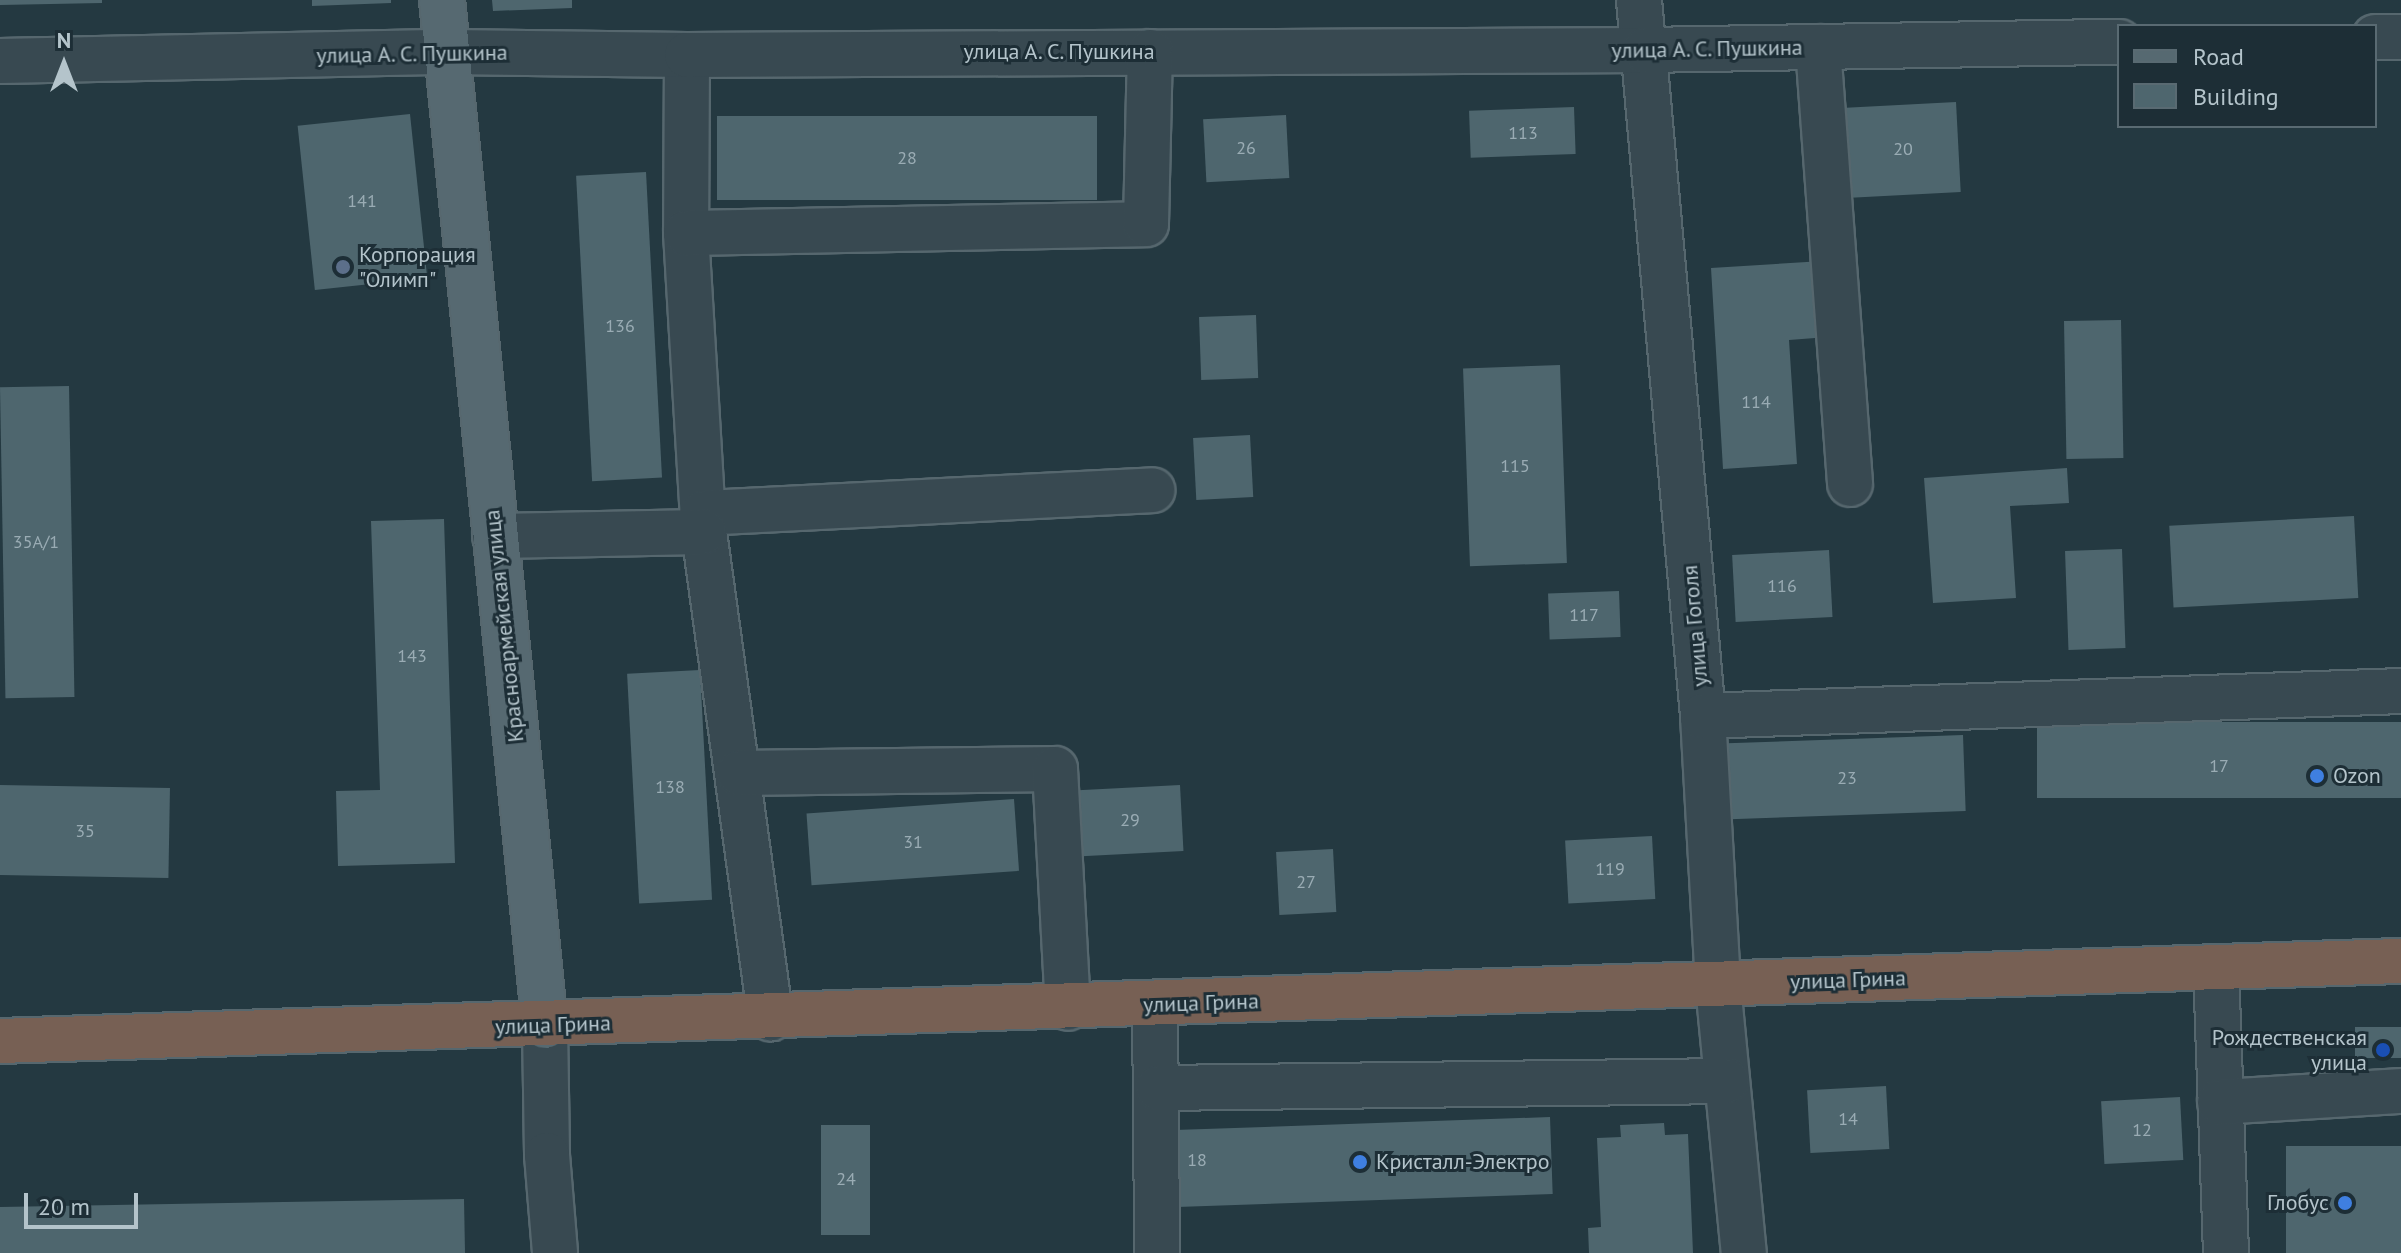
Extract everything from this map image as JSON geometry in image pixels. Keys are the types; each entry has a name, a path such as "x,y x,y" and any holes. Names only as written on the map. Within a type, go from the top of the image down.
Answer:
{"highway":[{"name":"улица Грина","path":"0,1041 545,1026 2401,961"}],"main road":[{"name":"Красноармейская улица","path":"442,0 545,1026"}],"street":[{"name":"улица Гоголя","path":"1639,0 1703,716 1718,985 1744,1253"},
{"path":"2377,37 2401,37"},
{"name":"улица А. С. Пушкина","path":"0,61 446,52 687,55 1645,50 2117,42"},
{"path":"1818,47 1850,484"},
{"path":"686,233 1146,224 1150,52"},
{"path":"687,55 686,233 703,522 771,1018"},
{"path":"495,536 1152,490"},
{"path":"1703,716 2401,691"},
{"path":"739,773 1055,769 1068,1008"},
{"path":"2216,967 2226,1253"},
{"path":"1155,1005 1157,1253"},
{"name":"Красноармейская улица","path":"545,1026 547,1155 555,1253"},
{"path":"1158,1088 1727,1081"},
{"path":"2220,1102 2401,1091"}],"building":[{"path":"0,0 102,0 102,3 0,5"},
{"path":"312,0 391,0 391,3 312,6"},
{"path":"492,0 572,0 572,8 493,11"},
{"path":"1956,102 1961,192 1851,198 1846,108"},
{"path":"1574,107 1576,154 1471,158 1469,111"},
{"path":"410,114 427,278 315,290 298,126"},
{"path":"1286,115 1289,178 1206,182 1203,119"},
{"path":"717,116 1097,116 1097,200 717,200"},
{"path":"646,172 662,478 592,481 576,176"},
{"path":"1823,261 1828,337 1789,340 1797,464 1723,469 1711,268"},
{"path":"1256,315 1258,378 1201,380 1199,317"},
{"path":"2121,320 2123,458 2066,459 2064,321"},
{"path":"1560,365 1567,563 1470,566 1463,368"},
{"path":"69,386 74,697 5,698 0,387"},
{"path":"1250,435 1253,497 1196,500 1193,438"},
{"path":"2067,468 2069,503 2010,506 2016,598 1933,603 1924,478"},
{"path":"2354,516 2358,598 2174,608 2169,526"},
{"path":"444,519 455,863 338,866 336,791 380,790 371,521"},
{"path":"2122,549 2125,648 2068,650 2065,551"},
{"path":"1829,550 1833,617 1736,622 1732,555"},
{"path":"1619,591 1621,637 1550,639 1548,593"},
{"path":"700,670 712,900 639,904 627,674"},
{"path":"2037,722 2401,722 2401,798 2037,798"},
{"path":"1963,735 1966,811 1730,819 1727,743"},
{"path":"0,785 170,788 168,878 0,875"},
{"path":"1180,785 1183,851 1082,856 1078,790"},
{"path":"1014,799 1019,871 812,885 807,814"},
{"path":"1652,836 1655,899 1568,903 1565,841"},
{"path":"1333,849 1336,912 1279,915 1276,852"},
{"path":"2355,1027 2401,1027 2401,1058 2355,1058"},
{"path":"1886,1086 1889,1149 1810,1153 1807,1090"},
{"path":"2180,1097 2183,1160 2104,1164 2101,1101"},
{"name":"Кристалл-Электро","path":"1550,1117 1553,1194 1170,1207 1167,1130"},
{"path":"1664,1123 1665,1135 1688,1134 1693,1253 1589,1253 1588,1228 1601,1227 1597,1138 1621,1137 1620,1125"},
{"path":"821,1125 870,1125 870,1235 821,1235"},
{"name":"Глобус","path":"2286,1146 2401,1146 2401,1253 2286,1253"},
{"path":"464,1199 465,1253 0,1253 0,1207"}],"place":[{"name":"Корпорация \"Олимп\"","path":"343,267"},
{"name":"Ozon","path":"2317,776"},
{"name":"Рождественская улица","path":"2383,1050"},
{"name":"Кристалл-Электро","path":"1360,1162"},
{"name":"Глобус","path":"2345,1203"}]}
